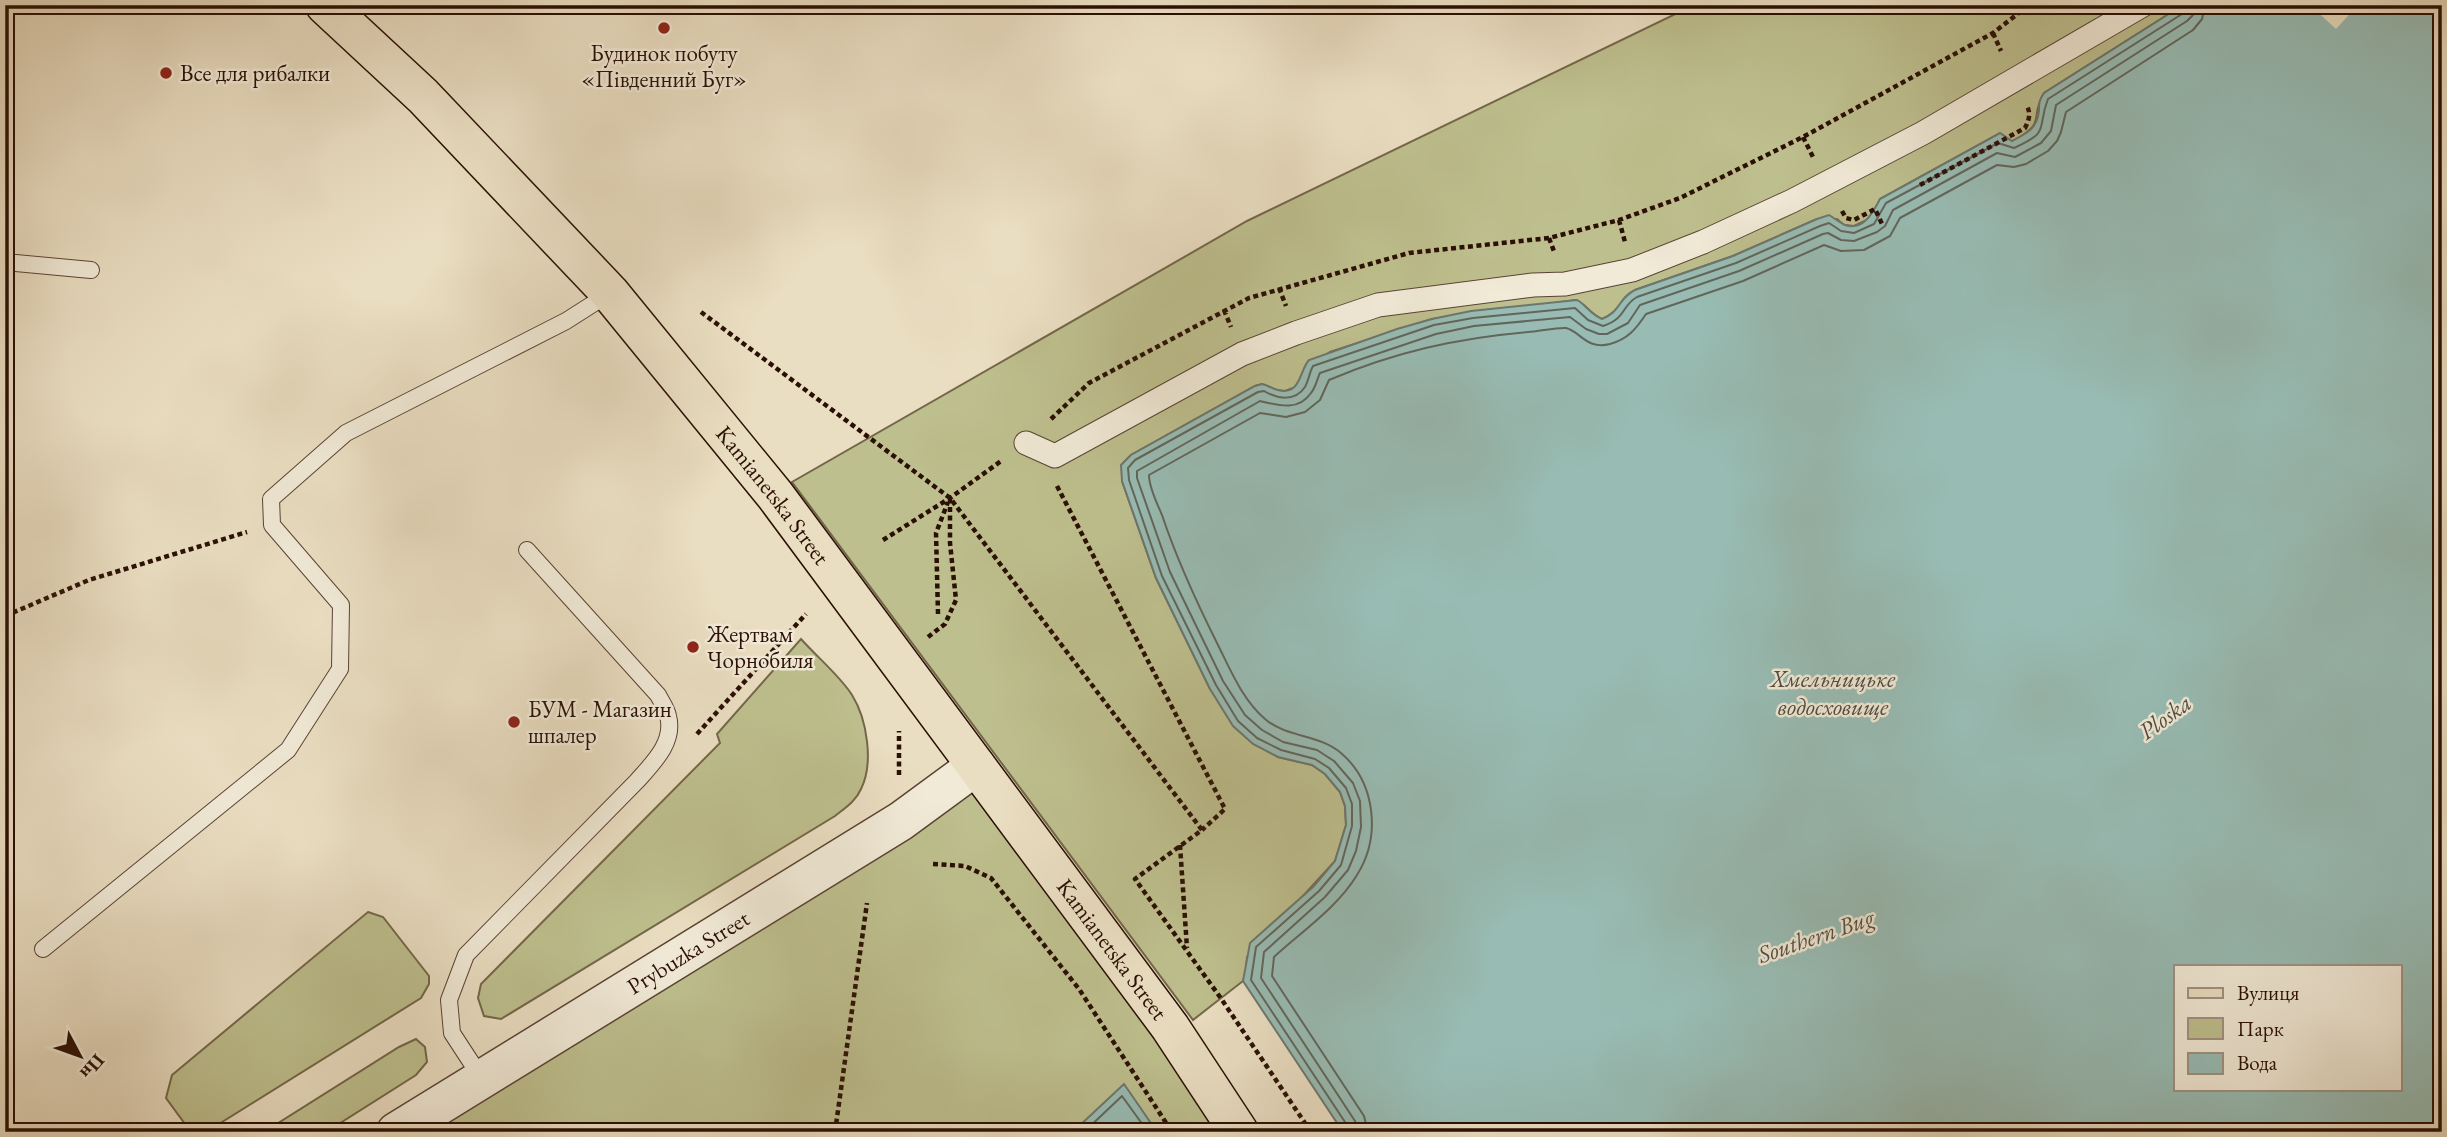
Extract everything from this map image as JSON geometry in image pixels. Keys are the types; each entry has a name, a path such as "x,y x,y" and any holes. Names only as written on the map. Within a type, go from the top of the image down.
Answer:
{"main road":[{"name":"Kamianetska Street","path":"325,5 424,96 610,293 775,495 1170,1027 1239,1132"}],"street":[{"path":"1027,443 1055,456 1242,354 1378,305 1533,285 1565,284 1644,265 1703,242 1792,201 1923,133 2143,5"},
{"name":"Prybuzka Street","path":"396,1132 878,835 976,766"}],"lane":[{"path":"5,262 91,270"},
{"path":"43,949 288,750 340,669 341,604 272,524 271,499 346,433 566,321 610,293"},
{"path":"482,1079 452,1033 449,1000 466,955 637,781 668,739 669,716 658,695 527,550"}],"path":[{"path":"883,540 950,498 1027,443 1089,383 1249,298 1409,253 1549,238 1619,220 1668,202 1802,137 1993,33 2029,5"},
{"path":"2331,13 2338,5"},
{"path":"1920,185 2008,136"},
{"path":"1868,213 1875,209 1883,226"},
{"path":"701,312 950,498 1202,830"},
{"path":"1056,484 1225,809 1202,830 1135,879 1220,997 1311,1132"},
{"path":"896,661 945,624 956,600 950,543 950,498"},
{"path":"938,614 936,533 950,498"},
{"path":"5,616 89,580 272,524"},
{"path":"897,725 901,737 899,779"},
{"path":"1180,845 1187,952"},
{"path":"933,864 965,866 991,878 1079,989 1172,1132"},
{"path":"835,1132 867,903"},
{"path":"221,1132 228,1128"}],"green space":[{"path":"1694,5 2183,5 2044,93 2034,124 2023,135 2012,142 1999,134 1880,199 1871,218 1854,226 1844,225 1837,219 1817,219 1733,256 1635,290 1602,319 1576,300 1432,319 1330,352 1303,372 1298,385 1293,388 1285,391 1262,384 1255,386 1131,455 1124,462 1122,481 1156,578 1210,689 1278,757 1312,765 1325,774 1340,792 1345,806 1346,825 1335,861 1247,957 1243,981 1193,1020 792,482 1247,221"},
{"path":"801,639 847,688 862,716 868,754 865,778 856,797 835,816 501,1019 484,1016 478,998 481,984 720,743 717,734"},
{"path":"973,791 1156,1038 1218,1132 428,1132"},
{"path":"368,912 383,917 429,976 429,984 421,998 206,1132 188,1128 166,1098 172,1075"},
{"path":"416,1039 425,1047 427,1062 416,1075 326,1132 264,1132 399,1047"}],"water":[{"name":"Хмельницьке водосховище","path":"2183,5 2442,5 2442,1132 1343,1132 1243,981 1250,943 1314,886 1335,861 1346,825 1345,806 1340,792 1325,774 1312,765 1278,757 1253,744 1233,726 1210,689 1156,578 1122,481 1121,465 1131,455 1255,386 1262,384 1278,390 1291,389 1309,360 1397,329 1471,311 1577,300 1602,319 1613,313 1625,297 1635,290 1733,256 1817,219 1829,215 1845,225 1863,223 1880,199 2000,133 2012,141 2027,133 2036,122 2044,93"},
{"path":"1124,1084 1157,1132 1073,1132 1077,1128"}],"pier":[{"path":"2310,5 2358,5 2336,29"}],"place":[{"name":"Будинок побуту «Південний Буг»","path":"664,28"},
{"name":"Все для рибалки","path":"166,73"},
{"name":"Жертвам Чорнобиля","path":"693,647"},
{"name":"БУМ - Магазин шпалер","path":"514,722"}],"water label":[{"name":"Ploska","path":"2165,717"},
{"name":"Southern Bug","path":"1816,936"}]}
